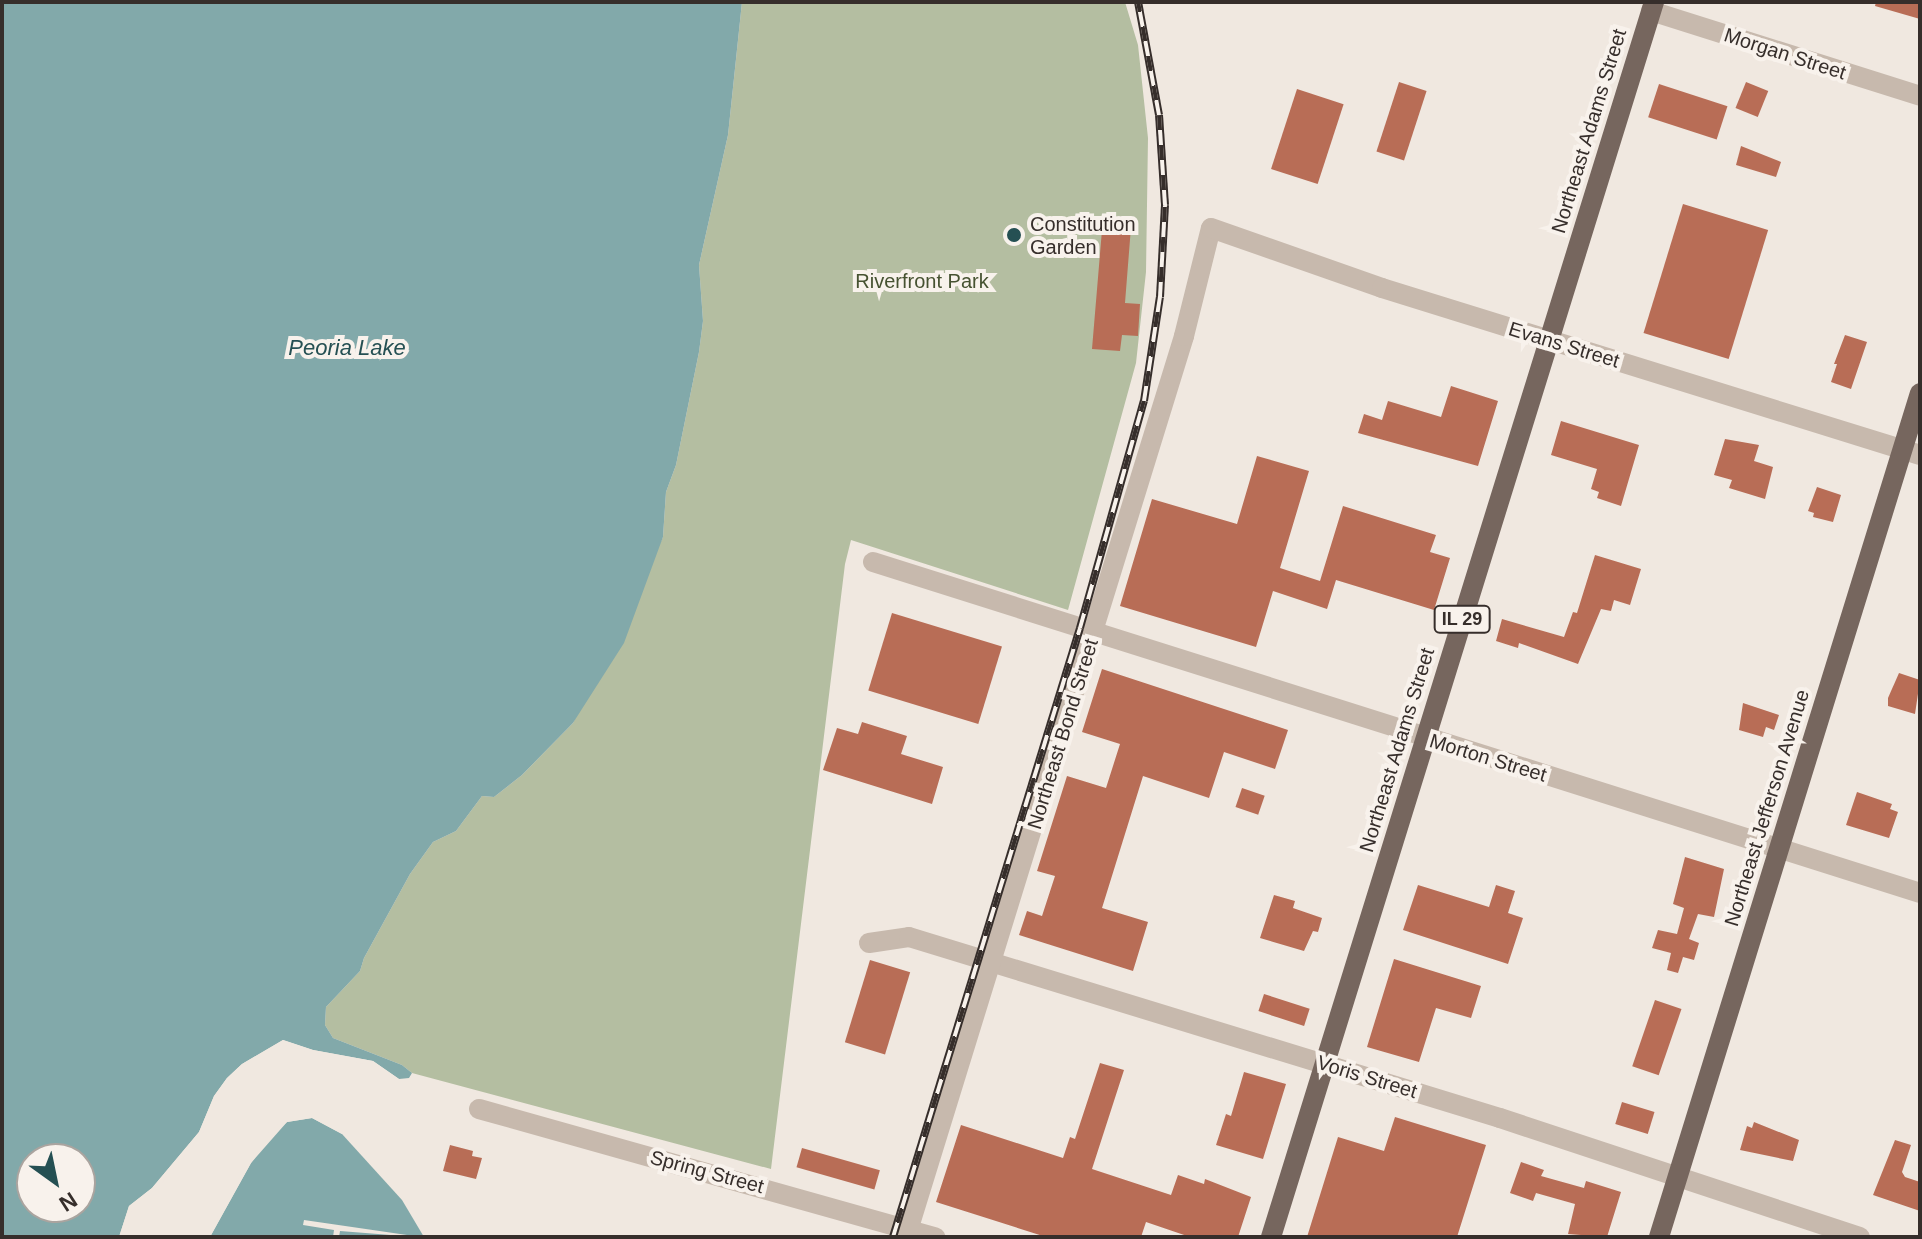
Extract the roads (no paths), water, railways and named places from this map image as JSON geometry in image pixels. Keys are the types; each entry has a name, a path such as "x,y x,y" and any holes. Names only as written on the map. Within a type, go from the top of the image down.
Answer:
{"main road":[{"name":"Northeast Adams Street","path":"1271,1237 1652,6"},
{"name":"Northeast Jefferson Avenue","path":"1659,1237 1780,850 1912,452 1920,393"}],"street":[{"name":"Morgan Street","path":"1652,6 1920,96"},
{"name":"Evans Street","path":"1211,228 1382,288 1912,452"},
{"name":"Northeast Bond Street","path":"907,1233 993,963 1184,336 1211,228"},
{"name":"Morton Street","path":"873,562 1920,893"},
{"name":"Voris Street","path":"869,943 909,937 1324,1063 1860,1237"},
{"name":"Spring Street","path":"479,1109 907,1233 935,1237"}],"water":[{"name":"Peoria Lake","path":"2,2 742,2 728,135 699,265 703,321 699,352 676,465 666,492 663,537 624,643 573,723 522,775 494,797 482,796 456,831 433,842 410,874 364,958 360,971 326,1007 325,1025 333,1038 402,1065 412,1073 409,1078 399,1079 373,1061 313,1050 283,1040 242,1064 227,1078 214,1096 199,1132 152,1188 129,1206 119,1237 2,1237"},
{"path":"312,1118 342,1134 402,1200 424,1237 210,1237 251,1163 270,1137 287,1122"}],"railway":[{"path":"893,1237 1080,628 1144,401 1160,297 1165,205 1159,115 1138,2"}],"place":[{"name":"Constitution Garden","path":"1014,235"}],"park label":[{"name":"Riverfront Park","path":"922,281"}]}
